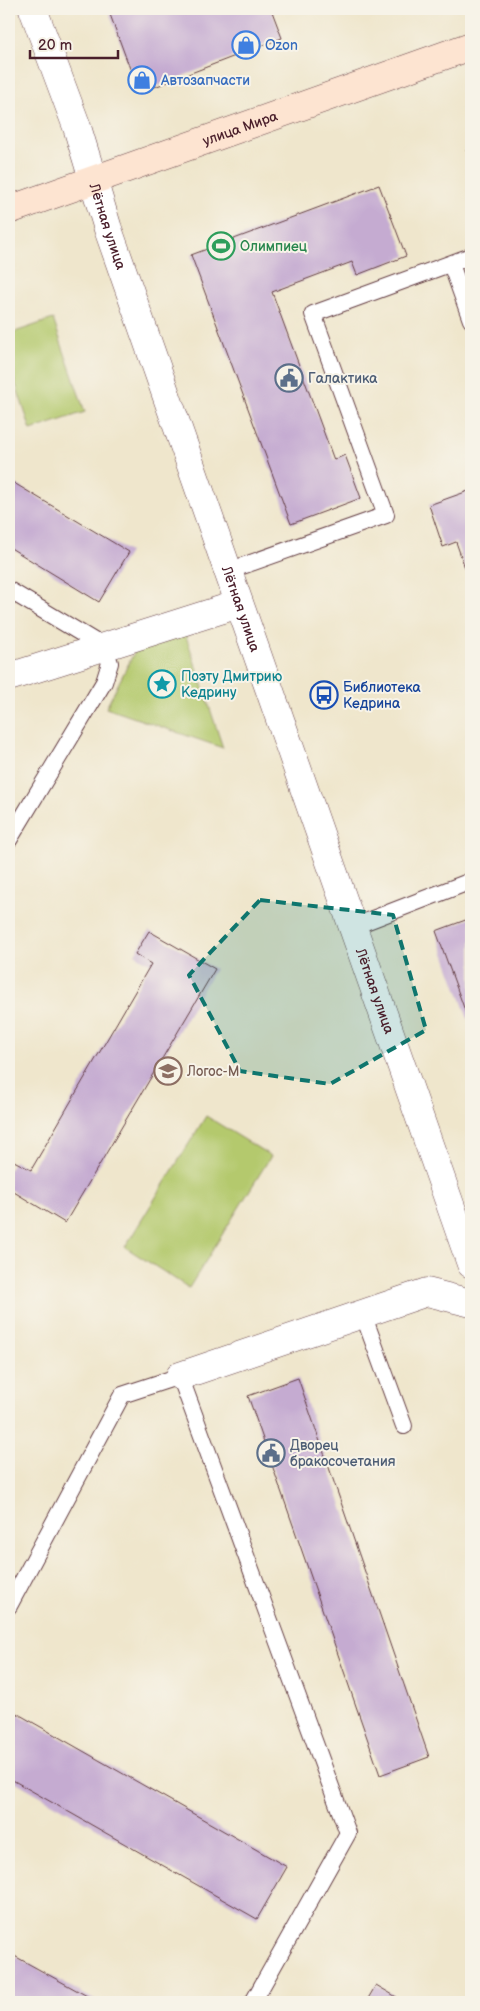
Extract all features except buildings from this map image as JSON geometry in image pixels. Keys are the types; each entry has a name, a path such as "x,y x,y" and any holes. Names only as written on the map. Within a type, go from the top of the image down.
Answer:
{"main road":[{"name":"улица Мира","path":"9,210 471,46"}],"street":[{"name":"Лётная улица","path":"33,9 77,127 108,229 471,1264"},
{"path":"9,677 240,604"},
{"path":"180,1376 427,1292 471,1303"}],"lane":[{"path":"228,572 386,515 313,314 471,256"},
{"path":"451,264 471,320"},
{"path":"9,590 104,647 110,663 104,682 9,840"},
{"path":"352,927 471,881"},
{"path":"364,1314 404,1426"},
{"path":"9,1606 122,1395 180,1376 348,1833 254,2002"}],"highlighted area":[{"path":"260,900 393,915 426,1030 330,1084 240,1071 189,975"}],"green space":[{"path":"53,319 85,412 31,430 9,364 9,334"},
{"path":"185,633 223,748 106,708 136,649"},
{"path":"206,1116 271,1156 189,1288 125,1247"}],"place":[{"name":"Ozon","path":"246,45"},
{"name":"Автозапчасти","path":"142,80"},
{"name":"Олимпиец","path":"221,246"},
{"name":"Галактика","path":"289,378"},
{"name":"Поэту Дмитрию Кедрину","path":"162,684"},
{"name":"Библиотека Кедрина","path":"324,695"},
{"name":"Логос-М","path":"168,1071"},
{"name":"Дворец бракосочетания","path":"271,1453"}]}
